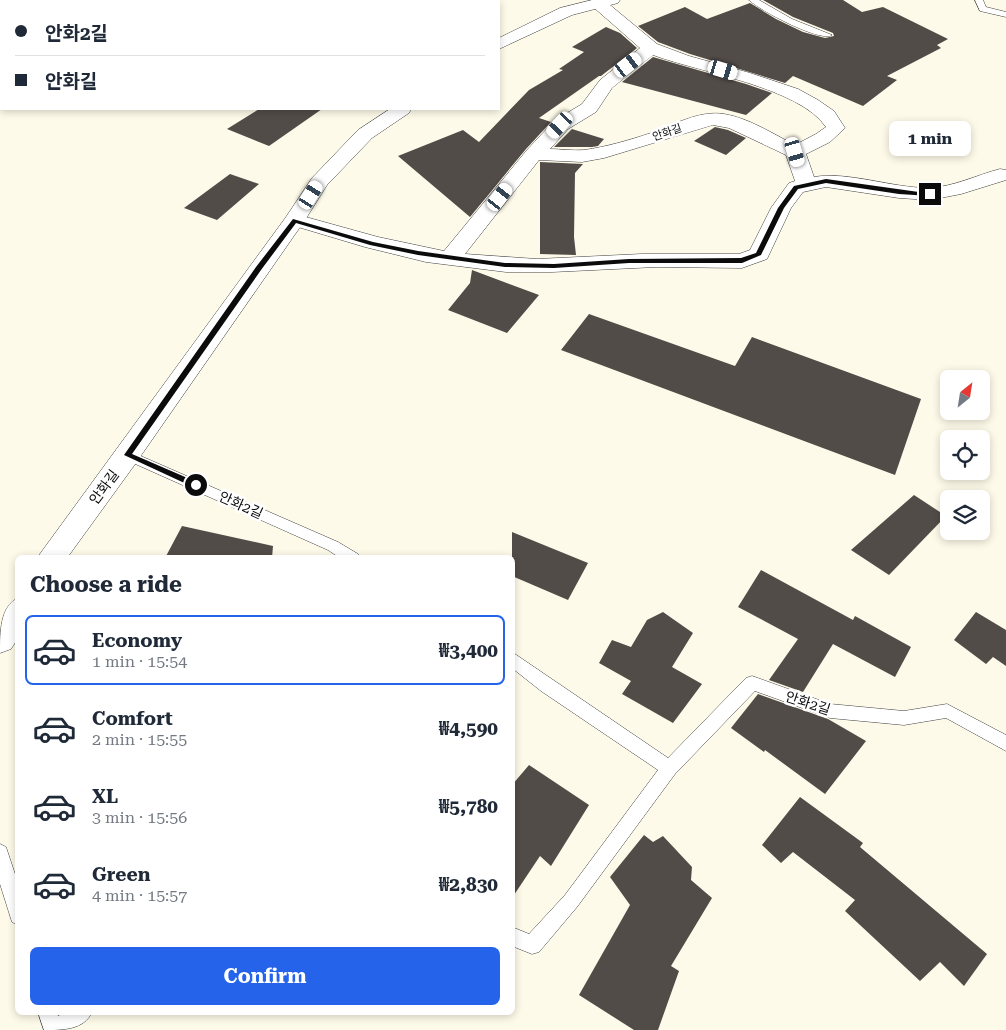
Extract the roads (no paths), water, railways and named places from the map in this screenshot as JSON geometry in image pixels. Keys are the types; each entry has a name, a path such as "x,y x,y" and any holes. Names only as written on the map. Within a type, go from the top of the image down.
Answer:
{"street":[{"path":"500,44 566,11 605,2 651,48 684,60 764,82 800,98 834,119 836,128 823,138 795,152 806,185"},
{"path":"450,259 534,154 560,125 589,108 606,84 651,48"},
{"name":"안화길","path":"54,555 128,455 259,268 295,220 319,182 365,134 401,110"},
{"name":"안화길","path":"534,154 582,156 604,152 693,123 713,120 725,120 736,124 795,152"},
{"path":"295,220 372,243 450,259 505,265 554,266 629,261 742,260 759,254 781,208 796,187 826,181 899,192 930,194 954,190 1000,175"},
{"path":"0,640 15,615"}],"lane":[{"path":"753,0 789,21 828,35"},
{"path":"979,0 983,9 1006,15"},
{"name":"안화2길","path":"128,455 333,546 349,555"},
{"path":"515,661 547,686 669,768"},
{"name":"안화2길","path":"515,937 532,945 571,901 669,768 752,683 830,711 904,718 947,711 1006,743"},
{"path":"0,853 15,906"},
{"path":"52,1024 81,1015"}]}
